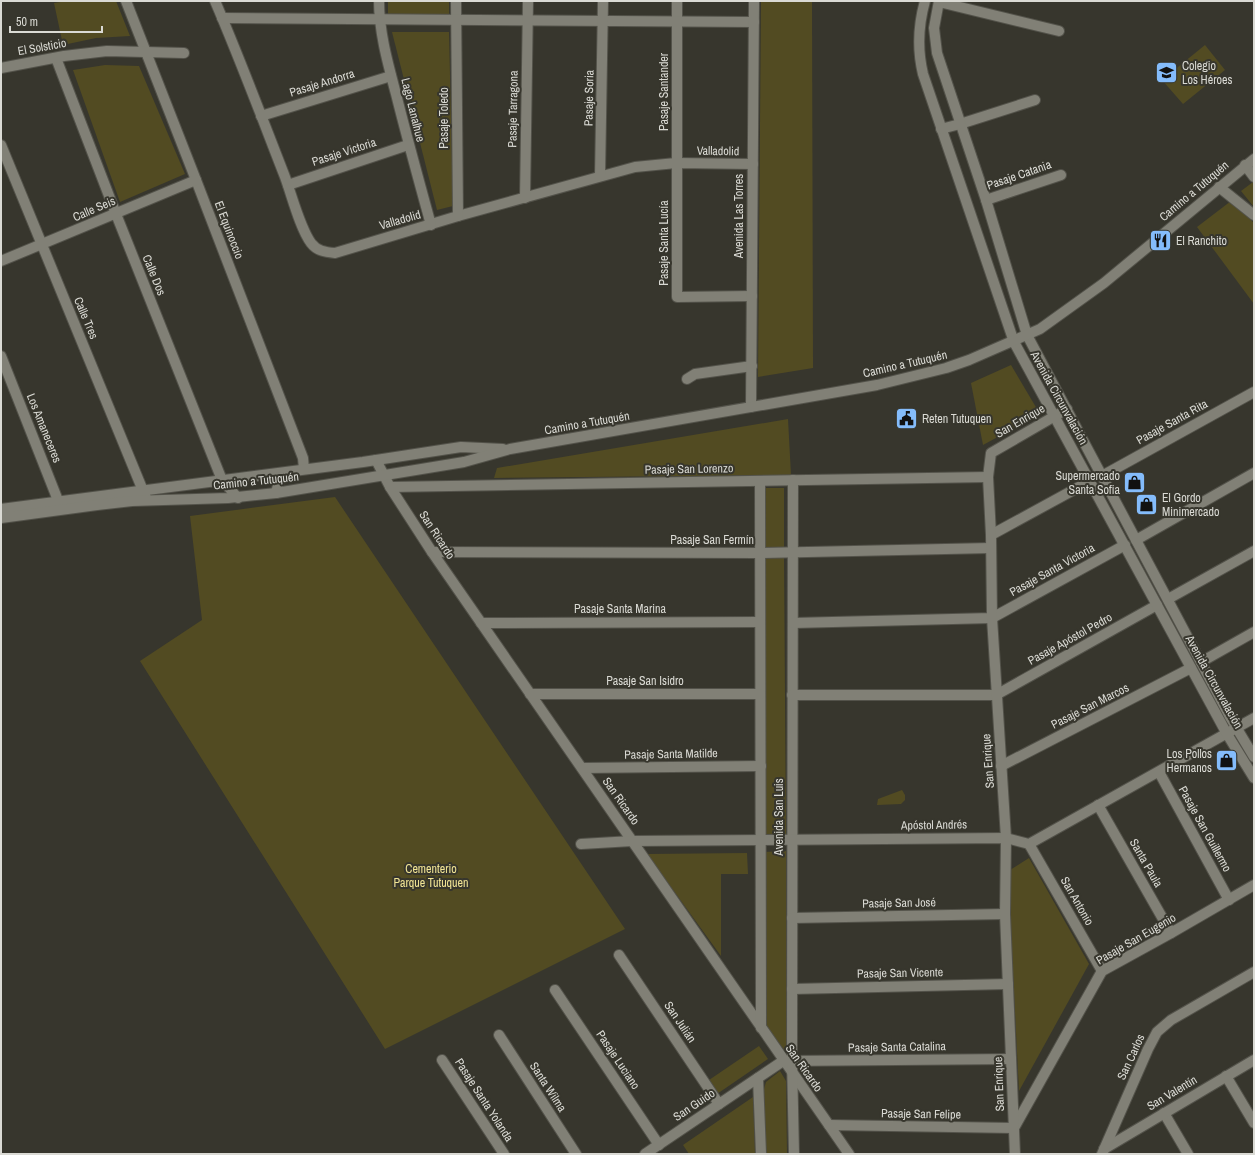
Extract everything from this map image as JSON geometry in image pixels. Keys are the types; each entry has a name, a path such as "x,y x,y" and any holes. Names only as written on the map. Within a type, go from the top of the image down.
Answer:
{"street":[{"name":"El Equinoccio","path":"126,1 303,458 304,469"},
{"name":"Valladolid","path":"215,1 288,185 305,233 316,248 325,252 335,253 458,216 635,167 676,163 753,164"},
{"name":"Lago Lanalhue","path":"379,1 379,19 391,76 408,145 431,225"},
{"name":"Pasaje Toledo","path":"456,1 458,216"},
{"name":"Pasaje Tarragona","path":"525,198 528,1"},
{"name":"Pasaje Soria","path":"600,176 603,1"},
{"name":"Pasaje Santander","path":"676,163 677,1"},
{"name":"Avenida Las Torres","path":"751,407 754,1"},
{"name":"Avenida Circunvalación","path":"925,1 918,34 920,61 941,129 1014,342 1227,734 1254,778"},
{"path":"939,2 1058,31"},
{"name":"Avenida Circunvalación","path":"939,2 935,21 935,40 940,62 986,200 1027,335 1236,728 1254,757"},
{"path":"222,18 754,22"},
{"name":"El Solsticio","path":"1,68 107,51 184,53"},
{"name":"Calle Dos","path":"56,58 116,214 222,480 238,498"},
{"name":"Pasaje Andorra","path":"261,116 391,76"},
{"path":"941,129 1035,100"},
{"name":"Calle Tres","path":"1,145 146,496"},
{"name":"Pasaje Victoria","path":"288,185 408,145"},
{"name":"Camino a Tutuquén","path":"146,496 238,498 276,493 464,462 510,450 877,385 946,368 1014,342 1040,329 1104,283 1254,158"},
{"name":"Pasaje Santa Lucía","path":"676,163 677,297 752,296"},
{"path":"1245,165 1254,177"},
{"name":"Pasaje Catania","path":"986,200 1061,174"},
{"name":"Calle Seis","path":"1,261 196,180"},
{"path":"1219,187 1254,215"},
{"name":"Los Amaneceres","path":"1,356 60,506"},
{"path":"687,379 695,374 752,366"},
{"name":"Pasaje Santa Rita","path":"1102,476 1254,392"},
{"name":"San Enrique","path":"1015,1154 1005,914 1006,838 992,618 991,535 988,477 992,453 1067,409"},
{"name":"Camino a Tutuquén","path":"1,509 97,505 222,480 376,460 461,447 510,450"},
{"name":"San Ricardo","path":"376,460 390,486 432,552 480,623 761,1028 788,1061 792,1073 849,1154"},
{"path":"276,493 281,473"},
{"path":"1136,540 1254,474"},
{"name":"Pasaje San Lorenzo","path":"390,486 988,477"},
{"name":"Avenida San Luis","path":"788,1061 792,989 793,480"},
{"name":"Avenida San Luis","path":"760,481 761,1028"},
{"path":"991,535 1090,481"},
{"name":"Camino a Tutuquén","path":"1,518 60,506"},
{"name":"Pasaje Santa Victoria","path":"992,618 1125,545"},
{"name":"Pasaje San Fermín","path":"432,552 760,553 991,548"},
{"path":"1168,599 1254,551"},
{"name":"Pasaje Apóstol Pedro","path":"996,695 1157,605"},
{"path":"793,623 992,618"},
{"name":"Pasaje Santa Marina","path":"480,623 760,622"},
{"path":"1201,662 1254,632"},
{"name":"Pasaje San Marcos","path":"1001,766 1191,668"},
{"name":"Pasaje San Isidro","path":"530,694 760,694"},
{"path":"792,695 996,695"},
{"path":"1030,844 1254,718"},
{"name":"Pasaje Santa Matilde","path":"582,768 760,766"},
{"name":"Pasaje San Guillermo","path":"1159,772 1229,900"},
{"name":"Santa Paula","path":"1098,805 1171,933"},
{"name":"Apóstol Andrés","path":"580,844 632,841 1006,838 1030,844"},
{"name":"San Antonio","path":"1030,844 1102,971"},
{"name":"Pasaje San Eugenio","path":"1014,1128 1102,971 1254,885"},
{"name":"Pasaje San José","path":"792,918 1005,914"},
{"name":"San Julián","path":"619,955 719,1104"},
{"name":"San Carlos","path":"1104,1152 1148,1049 1158,1032 1171,1020 1254,972"},
{"name":"Pasaje San Vicente","path":"792,989 1008,984"},
{"name":"Pasaje Luciano","path":"555,990 659,1144"},
{"name":"Santa Wilma","path":"499,1035 576,1154"},
{"name":"Pasaje Santa Catalina","path":"788,1061 1011,1059"},
{"name":"Pasaje Santa Yolanda","path":"442,1060 504,1154"},
{"name":"San Valentín","path":"1104,1152 1164,1113 1254,1060"},
{"path":"761,1154 758,1078 788,1061"},
{"path":"792,1073 794,1154"},
{"path":"1226,1076 1254,1123"},
{"name":"San Guido","path":"645,1154 758,1078"},
{"path":"1164,1113 1188,1154"},
{"name":"Pasaje San Felipe","path":"828,1125 1014,1128"}],"green space":[{"path":"67,1 116,1 130,36 96,38 63,45 54,3"},
{"path":"388,1 449,1 449,14 388,15"},
{"path":"761,1 812,1 813,368 758,377"},
{"path":"392,32 449,32 453,206 437,210"},
{"path":"1205,45 1225,70 1183,104 1162,80"},
{"path":"105,65 139,66 185,174 120,202 73,70"},
{"path":"1253,182 1254,184 1254,207 1241,191"},
{"path":"1231,201 1254,223 1254,304 1197,227"},
{"path":"1011,365 1040,414 983,445 971,383"},
{"path":"788,419 791,475 494,478 497,468"},
{"path":"763,488 784,488 784,547 763,547"},
{"name":"Cementerio Parque Tutuquen","path":"335,497 625,929 385,1049 140,661 202,620 190,516"},
{"path":"766,557 784,557 786,835 764,834"},
{"path":"902,790 905,795 905,800 901,804 877,805 878,799"},
{"path":"786,851 786,1052 762,1022 763,852"},
{"path":"747,853 748,874 721,874 721,956 647,854"},
{"path":"1029,858 1089,964 1019,1091 1009,894 1010,870"},
{"path":"759,1046 768,1059 717,1094 709,1080"},
{"path":"780,1071 786,1081 787,1154 765,1154 764,1089 766,1082"},
{"path":"753,1097 755,1154 689,1154 683,1145"}],"place":[{"name":"Colegio Los Héroes","path":"1166,73"},
{"name":"El Ranchito","path":"1160,241"},
{"name":"Reten Tutuquen","path":"906,419"},
{"name":"Supermercado Santa Sofia","path":"1135,483"},
{"name":"El Gordo Minimercado","path":"1147,505"},
{"name":"Los Pollos Hermanos","path":"1227,761"}]}
